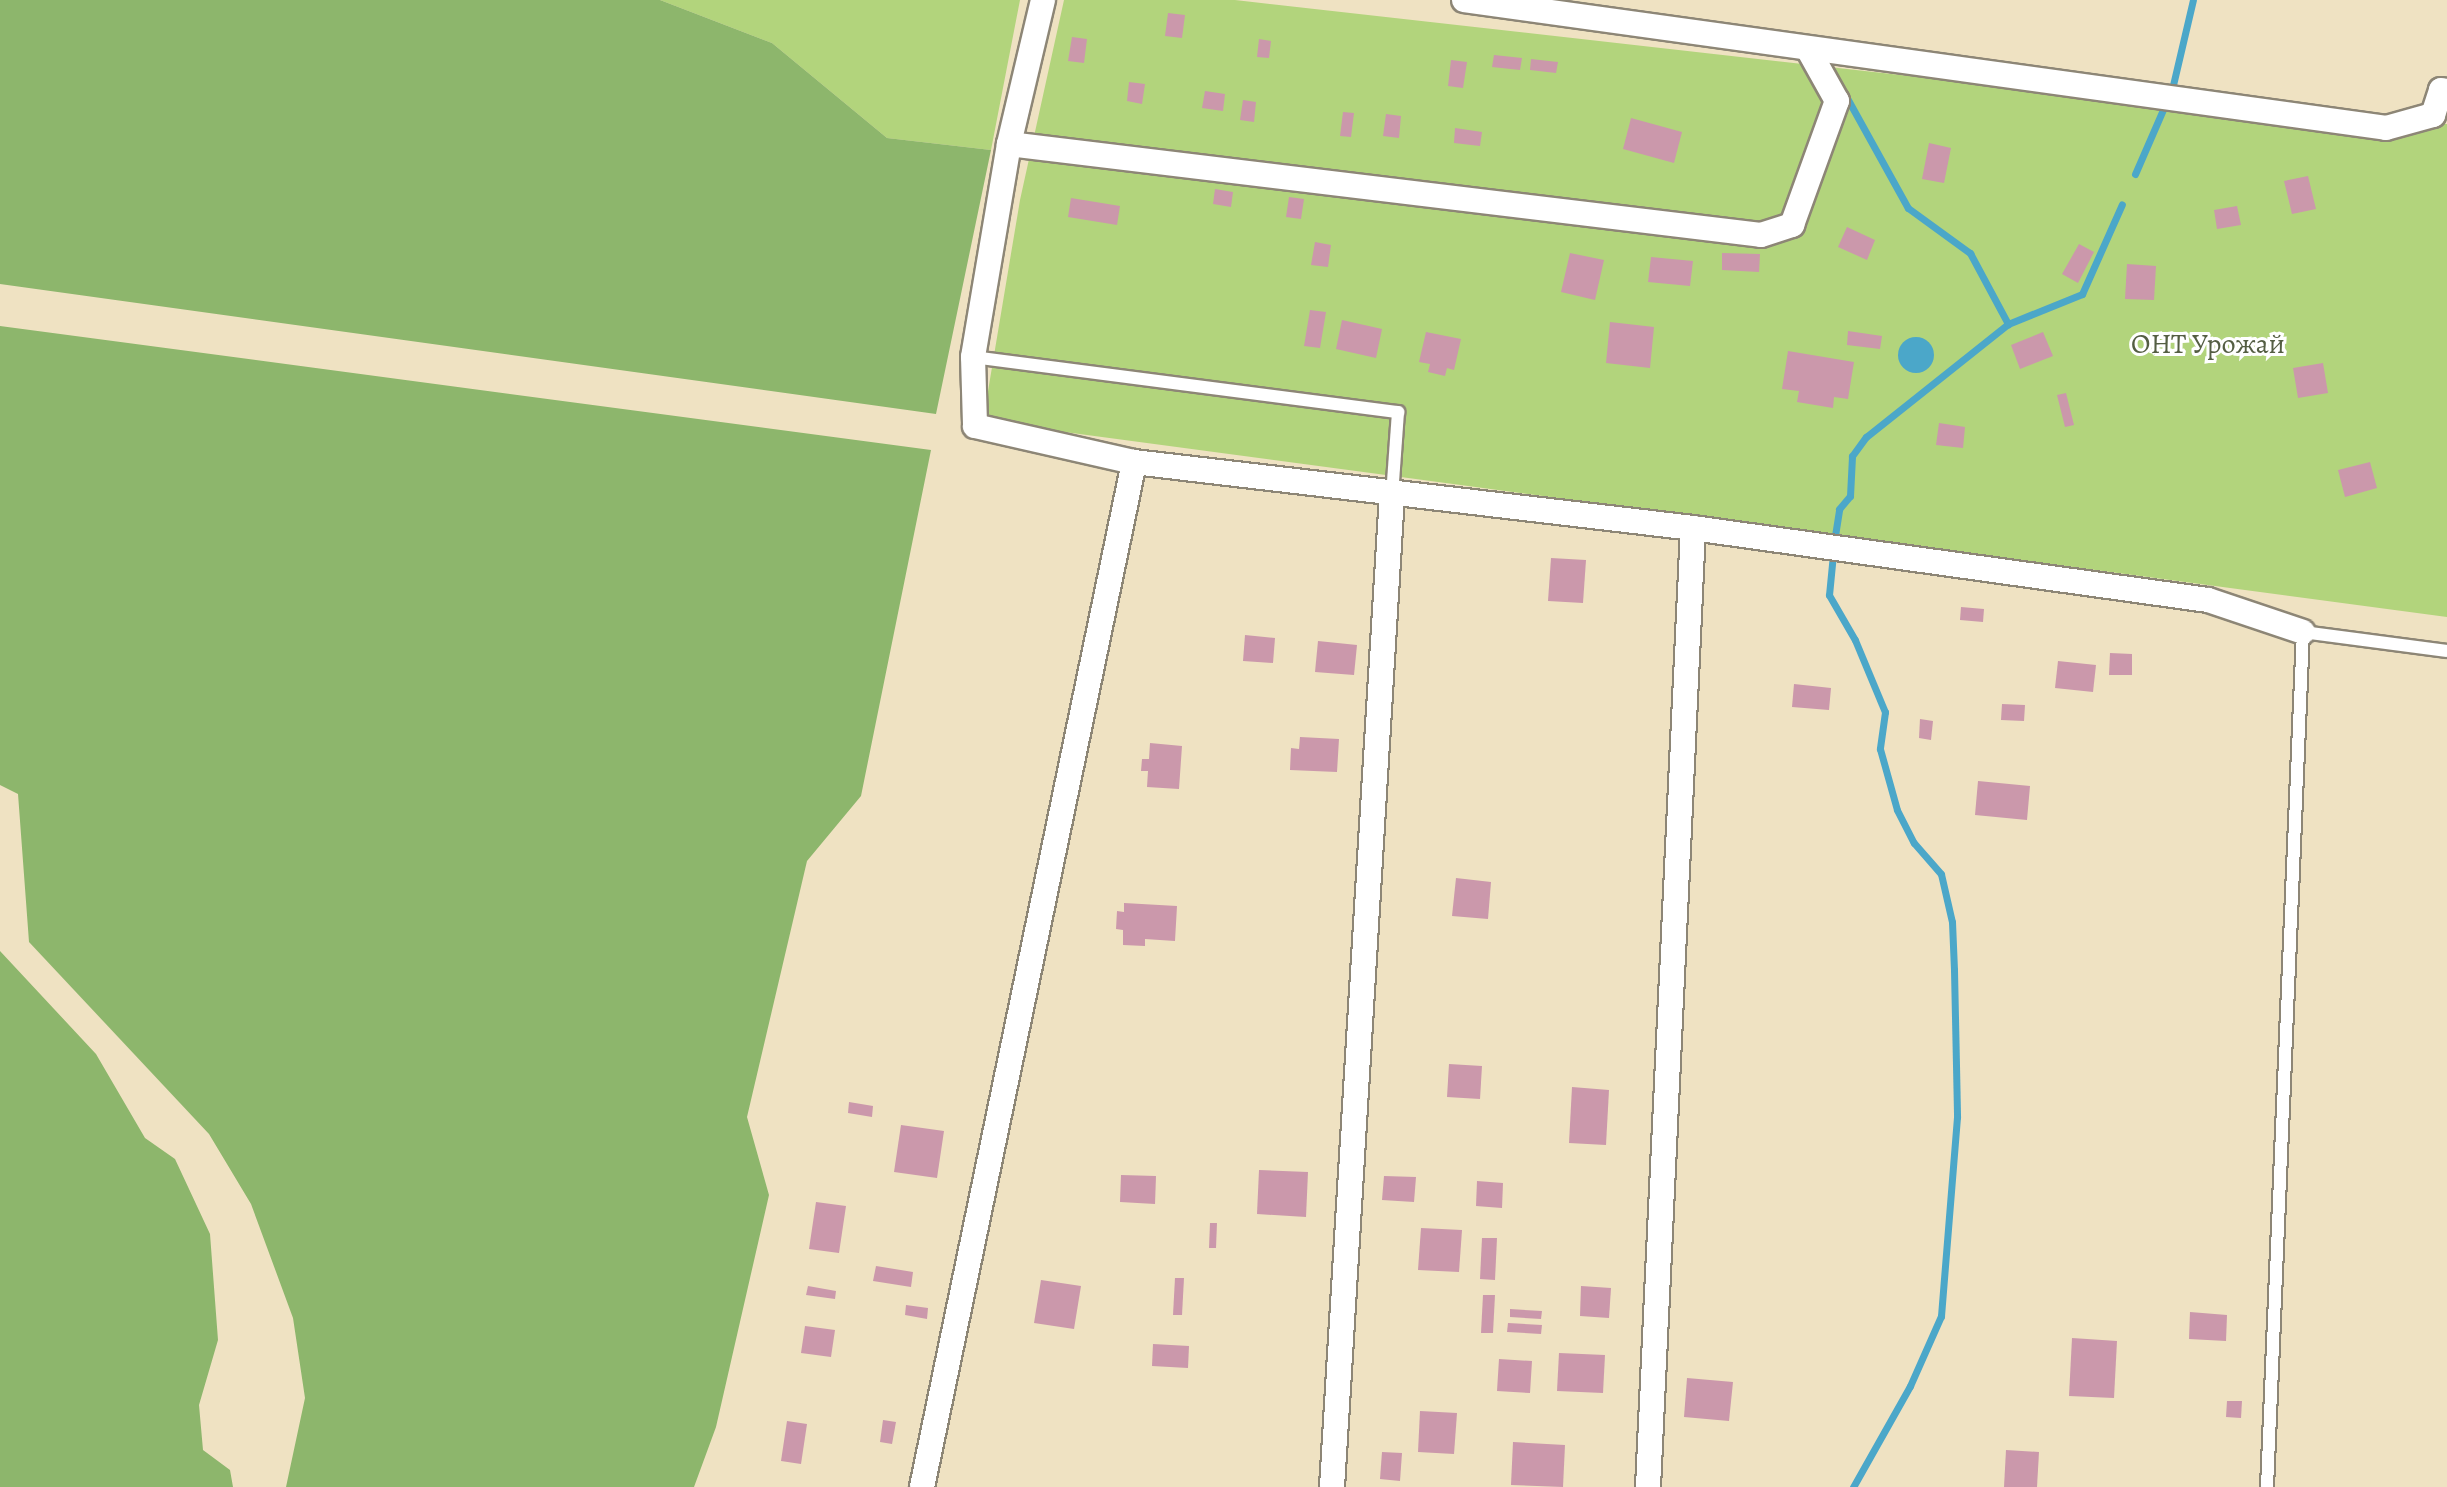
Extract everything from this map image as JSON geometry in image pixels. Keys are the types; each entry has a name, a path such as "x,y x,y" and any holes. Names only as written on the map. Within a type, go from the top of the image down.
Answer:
{"street":[{"path":"1043,0 1009,144 973,357 975,426 1134,462 1392,496 1693,528 2208,600 2303,632"},
{"path":"1464,0 1809,51 2386,128 2433,115 2441,90 2447,91"},
{"path":"1009,144 1761,235 1792,225 1837,101 1809,51"},
{"path":"922,1487 1134,462"},
{"path":"1332,1487 1392,496"},
{"path":"1648,1487 1693,528"}],"lane":[{"path":"973,357 1398,412 1392,496"},
{"path":"2267,1487 2303,632 2447,651"}],"green space":[{"path":"0,0 660,0 772,43 887,138 991,150 936,414 0,284"},
{"path":"660,0 1020,0 991,150 887,138 772,43"},
{"name":"ОНТ Урожай","path":"1064,0 1235,0 2051,92 2447,124 2447,617 983,421 1020,200"},
{"path":"0,326 931,450 861,796 807,861 747,1117 769,1195 716,1427 694,1487 286,1487 305,1398 293,1318 251,1204 209,1134 29,942 18,794 0,785"},
{"path":"0,951 96,1054 145,1138 175,1159 210,1234 218,1340 199,1405 203,1450 230,1470 233,1487 0,1487"}],"water":[{"path":"1916,337 1929,342 1934,355 1929,368 1916,373 1903,368 1898,355 1903,342"}],"building":[{"path":"1168,13 1185,15 1182,38 1165,36"},
{"path":"1072,37 1087,39 1084,63 1068,61"},
{"path":"1259,39 1271,41 1269,58 1257,57"},
{"path":"1494,55 1522,58 1520,70 1492,67"},
{"path":"1531,59 1558,62 1556,73 1530,70"},
{"path":"1451,60 1467,62 1463,88 1448,86"},
{"path":"1129,82 1145,84 1142,104 1127,101"},
{"path":"1205,91 1225,94 1223,111 1202,108"},
{"path":"1243,100 1256,102 1254,122 1240,120"},
{"path":"1343,112 1354,113 1351,137 1340,136"},
{"path":"1386,114 1401,116 1399,138 1383,136"},
{"path":"1631,118 1682,132 1674,163 1623,149"},
{"path":"1455,128 1482,132 1480,146 1454,143"},
{"path":"1929,143 1951,148 1944,183 1922,179"},
{"path":"2308,176 2316,209 2292,214 2284,181"},
{"path":"1215,189 1233,192 1231,207 1213,204"},
{"path":"1289,197 1304,199 1301,219 1286,217"},
{"path":"1071,198 1120,206 1117,225 1068,217"},
{"path":"2237,206 2241,225 2217,229 2214,210"},
{"path":"1847,227 1875,240 1867,260 1838,247"},
{"path":"1315,242 1331,245 1328,267 1311,265"},
{"path":"2079,244 2094,252 2078,283 2062,274"},
{"path":"1570,253 1604,260 1595,300 1561,292"},
{"path":"1722,253 1760,254 1759,272 1722,270"},
{"path":"1651,257 1693,261 1690,286 1648,282"},
{"path":"2127,264 2156,266 2154,300 2125,299"},
{"path":"1310,310 1326,312 1320,348 1304,346"},
{"path":"1342,320 1382,329 1376,358 1336,349"},
{"path":"1610,322 1654,327 1650,368 1606,363"},
{"path":"1848,331 1882,336 1880,349 1847,345"},
{"path":"1426,332 1461,339 1454,370 1447,368 1445,376 1428,372 1430,364 1419,362"},
{"path":"2043,332 2053,356 2020,369 2011,345"},
{"path":"1788,351 1854,362 1848,399 1834,397 1833,408 1797,402 1799,391 1782,389"},
{"path":"2323,363 2328,393 2298,398 2293,368"},
{"path":"2066,393 2074,425 2065,427 2057,395"},
{"path":"1939,423 1965,427 1963,448 1936,445"},
{"path":"2370,462 2377,488 2345,497 2338,470"},
{"path":"1551,558 1586,560 1583,603 1548,601"},
{"path":"1961,607 1984,609 1983,622 1960,620"},
{"path":"1245,635 1275,638 1273,663 1243,661"},
{"path":"1318,641 1357,645 1354,675 1315,672"},
{"path":"2110,653 2132,654 2132,675 2109,675"},
{"path":"2058,661 2096,665 2093,692 2055,688"},
{"path":"1794,684 1831,688 1829,710 1792,707"},
{"path":"2002,704 2025,705 2024,721 2001,720"},
{"path":"1920,719 1933,721 1931,740 1919,738"},
{"path":"1300,737 1339,739 1337,772 1290,770 1291,748 1299,749"},
{"path":"1150,743 1182,746 1179,789 1147,787 1148,771 1141,771 1142,759 1149,759"},
{"path":"1978,781 2030,786 2027,820 1975,815"},
{"path":"1456,878 1491,882 1488,919 1452,916"},
{"path":"1124,903 1177,906 1175,941 1145,939 1145,946 1123,945 1123,930 1116,929 1117,911 1124,912"},
{"path":"1449,1064 1482,1066 1480,1099 1447,1097"},
{"path":"1572,1087 1609,1090 1606,1145 1569,1143"},
{"path":"849,1102 873,1106 872,1117 848,1113"},
{"path":"901,1125 944,1131 937,1178 894,1172"},
{"path":"1259,1170 1308,1172 1306,1217 1257,1214"},
{"path":"1121,1175 1156,1176 1155,1204 1120,1202"},
{"path":"1384,1176 1416,1177 1414,1202 1382,1200"},
{"path":"1477,1181 1503,1183 1502,1208 1476,1206"},
{"path":"816,1202 846,1206 839,1253 809,1249"},
{"path":"1210,1223 1217,1223 1216,1248 1209,1248"},
{"path":"1421,1228 1462,1230 1459,1272 1418,1270"},
{"path":"1482,1238 1497,1238 1495,1280 1480,1279"},
{"path":"876,1266 913,1272 911,1287 873,1281"},
{"path":"1175,1278 1184,1278 1182,1315 1173,1315"},
{"path":"1041,1280 1081,1286 1074,1329 1034,1323"},
{"path":"808,1286 836,1291 835,1299 806,1295"},
{"path":"1581,1286 1611,1288 1609,1318 1580,1316"},
{"path":"1483,1295 1495,1295 1493,1333 1481,1333"},
{"path":"906,1305 928,1308 927,1319 905,1315"},
{"path":"1510,1309 1542,1311 1541,1319 1510,1317"},
{"path":"2190,1312 2227,1315 2226,1341 2189,1339"},
{"path":"1508,1323 1542,1325 1541,1334 1507,1332"},
{"path":"805,1326 835,1330 831,1357 801,1353"},
{"path":"2072,1338 2117,1341 2114,1398 2069,1396"},
{"path":"1153,1344 1189,1346 1188,1368 1152,1366"},
{"path":"1559,1353 1605,1355 1603,1393 1557,1391"},
{"path":"1499,1359 1532,1361 1530,1393 1497,1391"},
{"path":"1687,1378 1733,1382 1729,1421 1684,1417"},
{"path":"2227,1401 2242,1401 2241,1418 2226,1417"},
{"path":"1420,1411 1457,1413 1454,1454 1418,1452"},
{"path":"883,1420 896,1422 892,1444 880,1442"},
{"path":"787,1421 807,1424 801,1464 781,1461"},
{"path":"1513,1442 1565,1445 1563,1487 1511,1485"},
{"path":"2006,1450 2039,1452 2037,1487 2004,1487"},
{"path":"1382,1452 1402,1453 1400,1481 1380,1479"}],"waterway":[{"path":"2173,85 2193,0"},
{"path":"1842,89 1908,208 1970,253 2008,324"},
{"path":"2135,174 2165,105"},
{"path":"1834,542 1839,509 1850,496 1852,456 1866,437 2008,324 2082,294 2122,204"},
{"path":"1833,554 1829,595 1855,640 1885,712 1880,749 1897,810 1914,843 1941,874 1952,922 1954,970 1957,1117 1941,1316 1910,1386 1853,1487"}]}
